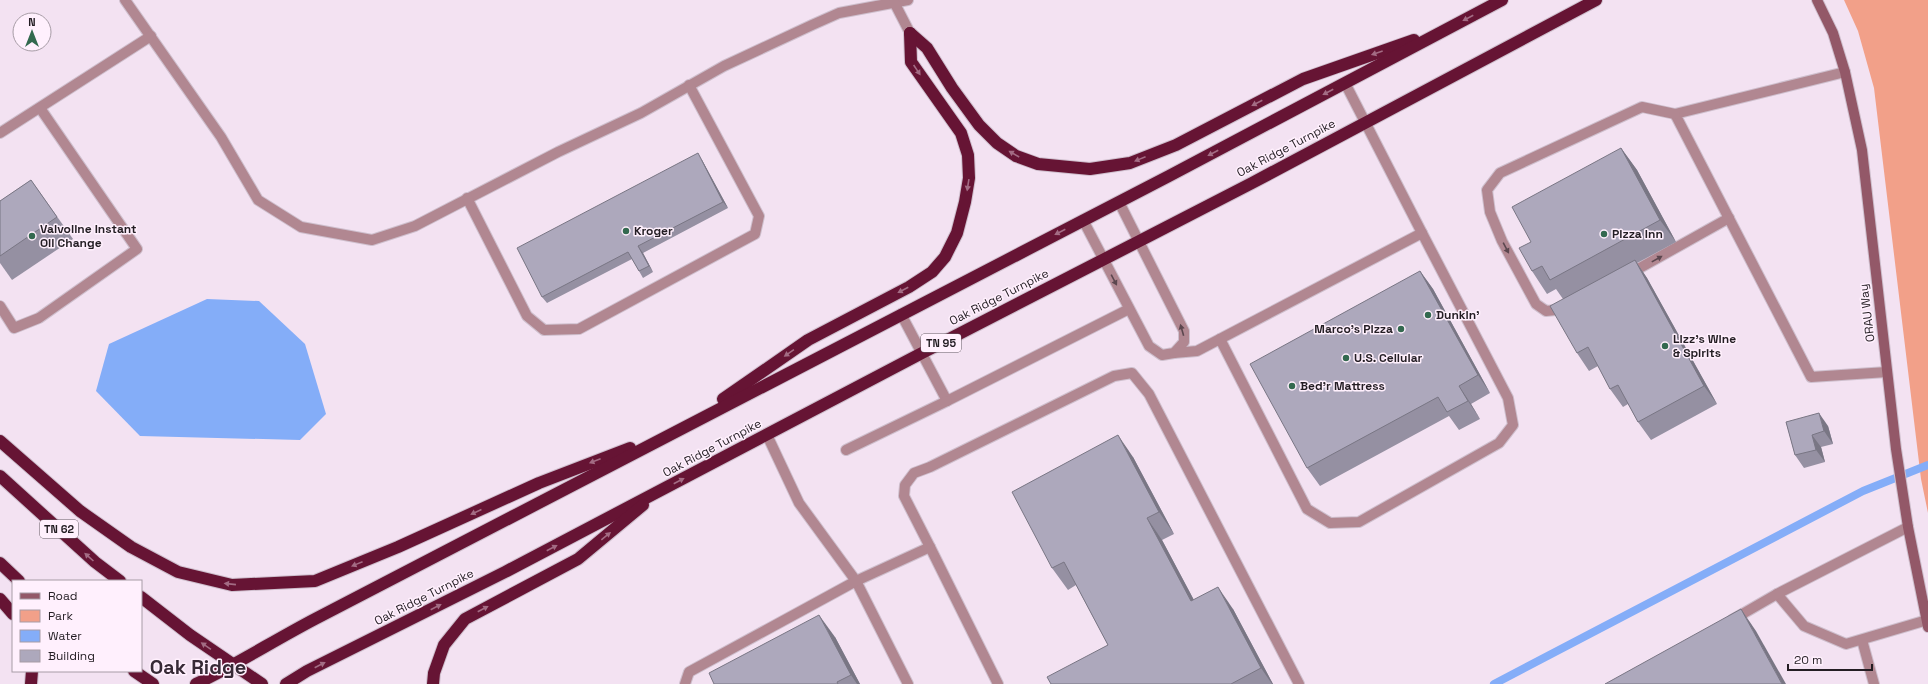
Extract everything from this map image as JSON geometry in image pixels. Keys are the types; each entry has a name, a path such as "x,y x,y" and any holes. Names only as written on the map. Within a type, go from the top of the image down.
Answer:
{"highway":[{"path":"196,684 235,665 271,642 1119,202 1502,0"},
{"name":"Oak Ridge Turnpike","path":"286,684 307,671 505,572 922,353 1103,260 1596,0"},
{"path":"910,33 927,48 952,88 979,125 997,143 1016,156 1038,164 1090,169 1130,163 1176,145 1303,79 1453,26"},
{"path":"0,441 80,511 131,547 178,572 232,585 315,581 398,547 539,483 684,427 808,340 909,286 932,272 945,257 956,233 965,202 969,178 968,155 961,133 911,62 910,33"},
{"name":"TN 62","path":"0,476 95,562 119,580"},
{"path":"433,684 434,673 444,645 465,619 578,559 664,489"},
{"path":"0,563 18,580"},
{"path":"142,598 190,636 262,684"},
{"path":"0,599 12,613"},
{"path":"31,684 32,672"},
{"path":"135,672 153,684"}],"street":[{"name":"ORAU Way","path":"1817,0 1833,33 1845,72 1862,150 1896,449 1908,527 1927,624"}],"lane":[{"path":"125,0 221,137 258,200 301,227 372,240 415,226 468,198 641,113 731,63 839,13 908,0"},
{"path":"894,2 910,33"},
{"path":"0,133 151,36"},
{"path":"1578,303 1564,310 1546,311 1536,304 1502,241 1490,212 1487,190 1500,173 1642,107 1675,114 1845,72"},
{"path":"1220,339 1307,510 1330,523 1359,522 1499,443 1512,425 1508,398 1364,123 1345,83"},
{"path":"468,198 527,316 544,330 579,329 755,234 759,216 689,85"},
{"path":"0,306 14,328 39,318 137,249 40,108"},
{"path":"1675,114 1811,377 1887,372"},
{"path":"1119,202 1184,332 1184,342 1174,354"},
{"path":"1619,280 1729,218"},
{"path":"1083,220 1149,346 1162,355 1197,351 1422,233"},
{"path":"846,450 947,401 1129,308"},
{"path":"901,314 947,401"},
{"path":"998,684 904,496 905,485 914,473 930,467 1114,376 1132,373 1149,394 1299,684"},
{"path":"767,434 799,503 856,581 908,684"},
{"path":"1724,624 1777,594 1908,527"},
{"path":"685,684 689,672 856,581 930,547"},
{"path":"1777,594 1804,626 1846,644 1927,624"},
{"path":"1862,640 1874,684"}],"green space":[{"path":"1844,0 1928,0 1928,513 1921,479 1874,88 1858,31"}],"water":[{"path":"207,299 259,301 305,344 326,414 300,440 140,436 96,391 109,344"}],"building":[{"path":"1621,148 1660,220 1550,280 1542,266 1532,271 1519,248 1531,242 1512,207"},
{"name":"Kroger","path":"698,153 723,202 638,246 649,266 639,271 628,252 542,297 517,248"},
{"path":"31,180 57,217 0,256 0,201"},
{"path":"1635,260 1704,386 1638,422 1618,385 1610,389 1588,347 1577,353 1550,306"},
{"path":"1420,271 1478,375 1459,386 1468,401 1447,412 1438,397 1307,468 1250,364"},
{"path":"1819,413 1824,431 1812,435 1816,450 1795,455 1786,422"},
{"path":"1118,435 1159,512 1147,518 1191,601 1218,587 1261,668 1231,684 1051,684 1047,677 1108,645 1064,562 1052,568 1012,492"},
{"path":"1741,609 1782,684 1605,684"},
{"path":"819,615 851,675 837,682 838,684 714,684 709,673"}],"waterway":[{"path":"1494,684 1863,491 1928,465"}],"place":[{"name":"Kroger","path":"626,231"},
{"name":"Pizza Inn","path":"1604,234"},
{"name":"Valvoline Instant Oil Change","path":"32,236"},
{"name":"Dunkin'","path":"1428,315"},
{"name":"Marco's Pizza","path":"1401,329"},
{"name":"Lizz's Wine & Spirits","path":"1665,346"},
{"name":"U.S. Cellular","path":"1346,358"},
{"name":"Bed'r Mattress","path":"1292,386"}],"district":[{"name":"Oak Ridge","path":"198,667"}]}
